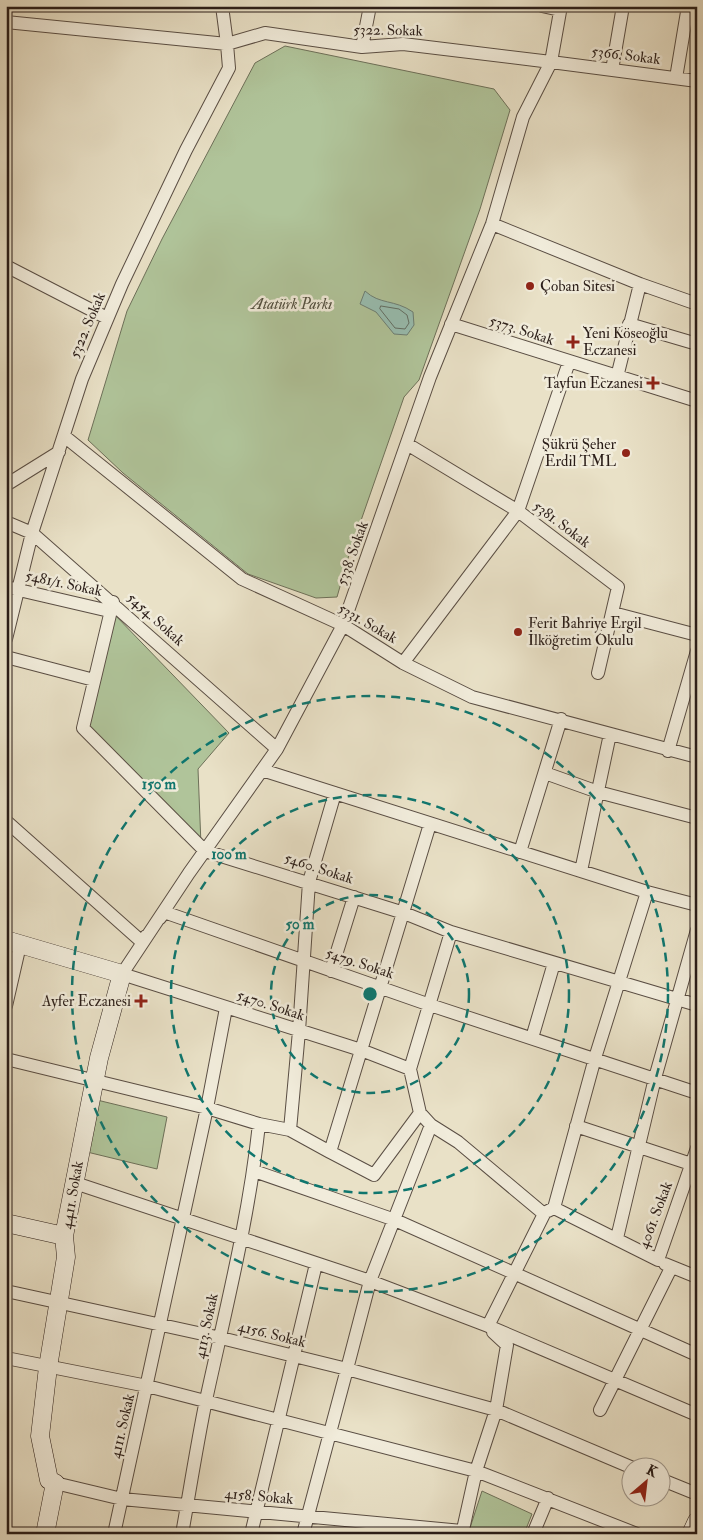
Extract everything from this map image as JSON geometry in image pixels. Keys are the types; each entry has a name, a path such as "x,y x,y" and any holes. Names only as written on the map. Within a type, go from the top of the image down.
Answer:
{"street":[{"path":"6,22 227,44 222,6"},
{"path":"362,47 370,6"},
{"path":"407,444 451,324 492,224 523,116 551,62 560,8 542,6"},
{"path":"612,70 623,6"},
{"path":"676,78 688,6"},
{"name":"5322. Sokak","path":"6,639 32,533 82,379 107,318 186,150 229,68 227,44 265,33 362,47 403,44 551,62"},
{"name":"5366. Sokak","path":"551,62 697,81"},
{"path":"492,224 640,284 697,304"},
{"path":"6,266 107,318"},
{"path":"618,377 640,284"},
{"name":"5373. Sokak","path":"451,324 697,401"},
{"path":"630,324 697,344"},
{"path":"403,662 518,511 569,362"},
{"name":"5331. Sokak","path":"64,436 242,579 343,625 403,662 472,697 561,719 697,758"},
{"name":"5381. Sokak","path":"407,444 518,511 618,587 598,673"},
{"name":"5338. Sokak","path":"142,942 277,749 343,625 407,444"},
{"path":"6,485 59,452"},
{"name":"5454. Sokak","path":"6,522 32,533 277,749"},
{"name":"5481/1. Sokak","path":"6,587 105,610 112,602"},
{"name":"5460. Sokak","path":"112,602 83,728 84,731 205,851 404,913 451,932 697,1005"},
{"path":"613,613 697,635"},
{"path":"668,751 697,651"},
{"path":"6,657 94,680"},
{"path":"520,852 561,719"},
{"path":"582,871 610,734"},
{"path":"262,770 647,892 697,905"},
{"path":"545,773 598,792 697,818"},
{"path":"290,1130 300,1031 309,882 335,793"},
{"path":"6,821 142,942 122,974 13,942 6,1006"},
{"path":"330,1152 430,824"},
{"path":"488,1326 513,1274 549,1211 647,892"},
{"path":"331,971 354,897"},
{"name":"5479. Sokak","path":"142,942 164,912 430,1005 697,1093"},
{"path":"617,1238 655,1078 697,930"},
{"path":"6,1060 207,1108 259,1124 290,1130 374,1175 420,1112 410,1069 451,932"},
{"path":"532,1038 554,963"},
{"name":"5470. Sokak","path":"122,974 361,1050 410,1069"},
{"name":"4411. Sokak","path":"55,1483 49,1480 40,1436 48,1368 66,1257 64,1236 94,1082 122,974"},
{"name":"4111. Sokak","path":"114,1534 207,1108 226,1008"},
{"name":"4061. Sokak","path":"420,1112 432,1125 458,1142 549,1211 617,1238 658,1260 697,1148"},
{"name":"4113. Sokak","path":"182,1534 206,1401 242,1240 254,1171 259,1124"},
{"path":"303,1534 370,1281 432,1125"},
{"path":"576,1126 691,1164"},
{"path":"254,1171 394,1220 697,1355"},
{"path":"75,1183 370,1281 488,1326 697,1415"},
{"path":"6,1223 64,1236"},
{"path":"658,1260 671,1268 696,1274"},
{"path":"251,1534 316,1264"},
{"path":"600,1410 614,1380 642,1330 671,1268"},
{"name":"4156. Sokak","path":"6,1291 221,1338 496,1410 620,1463"},
{"path":"462,1532 476,1470 496,1410 507,1345 488,1326"},
{"path":"6,1358 48,1368 147,1386 476,1470 637,1534"},
{"path":"45,1534 55,1483"},
{"name":"4158. Sokak","path":"55,1483 122,1499 308,1517 394,1529 462,1532"},
{"path":"670,1483 697,1494"},
{"path":"533,1534 548,1498"},
{"path":"690,1534 697,1521"}],"green space":[{"name":"Atatürk Parkı","path":"285,46 494,89 510,110 480,209 419,380 404,397 349,555 337,597 316,598 248,574 123,473 88,440 127,311 162,239 255,63"},
{"path":"114,614 229,733 198,769 201,845 85,727"},
{"path":"97,1100 167,1117 157,1169 87,1152"},
{"path":"482,1491 532,1514 524,1534 468,1534"}],"water":[{"path":"365,291 376,298 400,305 413,312 414,325 407,335 394,334 376,312 360,304"}],"place":[{"name":"Çoban Sitesi","path":"530,286"},
{"name":"Yeni Köseoğlu Eczanesi","path":"573,342"},
{"name":"Tayfun Eczanesi","path":"653,383"},
{"name":"Şükrü Şeher Erdil TML","path":"626,453"},
{"name":"Ferit Bahriye Ergil İlköğretim Okulu","path":"518,632"},
{"name":"Ayfer Eczanesi","path":"141,1001"}]}
